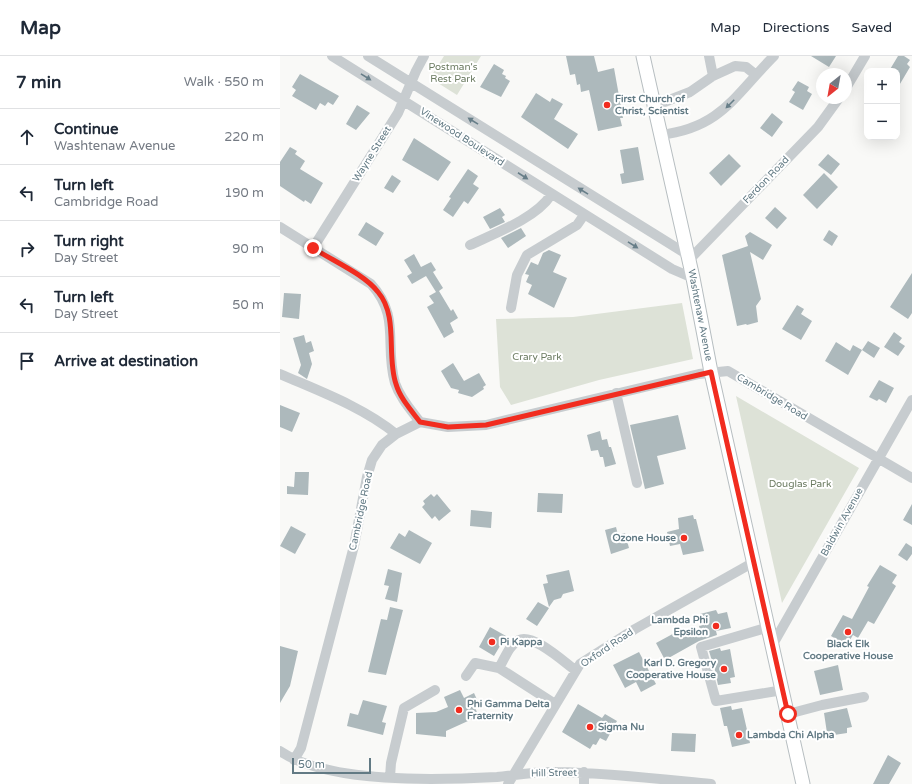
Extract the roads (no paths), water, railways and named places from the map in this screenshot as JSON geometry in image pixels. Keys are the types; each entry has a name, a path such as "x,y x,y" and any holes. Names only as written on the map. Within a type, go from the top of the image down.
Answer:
{"main road":[{"name":"Washtenaw Avenue","path":"643,56 693,278 711,372 773,644 803,784"}],"street":[{"name":"Vinewood Boulevard","path":"332,56 551,195 672,269 693,278"},
{"name":"Vinewood Boulevard","path":"368,56 688,258"},
{"name":"Wayne Street","path":"313,248 398,113 424,56"},
{"path":"709,56 713,76"},
{"path":"660,135 676,134 707,122 719,114 774,56"},
{"path":"852,78 865,56"},
{"path":"654,106 690,92 713,76 735,66 746,67 756,75"},
{"name":"Ferdon Road","path":"688,258 818,127 835,104"},
{"path":"470,246 510,226 528,215 545,204 551,195"},
{"path":"511,308 517,275 528,255 577,225 588,217 601,203"},
{"path":"280,227 371,284 379,293 389,314 391,360 396,384 401,395 420,422"},
{"name":"Cambridge Road","path":"294,760 300,748 354,546 372,460 382,445 396,434 420,422 448,427 486,425 616,393 711,372 728,371 912,478"},
{"path":"280,374 346,404 386,425 396,434"},
{"path":"616,393 637,483"},
{"name":"Baldwin Avenue","path":"773,644 912,400"},
{"name":"Oxford Road","path":"508,784 575,670 585,660 635,629 754,562"},
{"path":"769,627 701,647 716,701 783,690"},
{"path":"500,668 514,644 520,639 528,639 540,644 575,670"},
{"path":"466,676 475,663 500,668 554,704"},
{"path":"390,777 391,763 404,708 435,690"},
{"path":"788,714 822,705 864,697"},
{"name":"Hill Street","path":"280,751 294,760 341,773 390,777 454,778 555,772 584,772 712,784"},
{"path":"584,772 584,784"}],"place":[{"name":"First Church of Christ, Scientist","path":"607,105"},
{"name":"Ozone House","path":"684,538"},
{"name":"Lambda Phi Epsilon","path":"716,626"},
{"name":"Black Elk Cooperative House","path":"848,632"},
{"name":"Pi Kappa","path":"492,642"},
{"name":"Karl D. Gregory Cooperative House","path":"724,669"},
{"name":"Phi Gamma Delta Fraternity","path":"459,710"},
{"name":"Sigma Nu","path":"590,727"},
{"name":"Lambda Chi Alpha","path":"739,735"}],"park label":[{"name":"Postman's Rest Park","path":"453,72"},
{"name":"Crary Park","path":"537,357"},
{"name":"Douglas Park","path":"800,484"}]}
